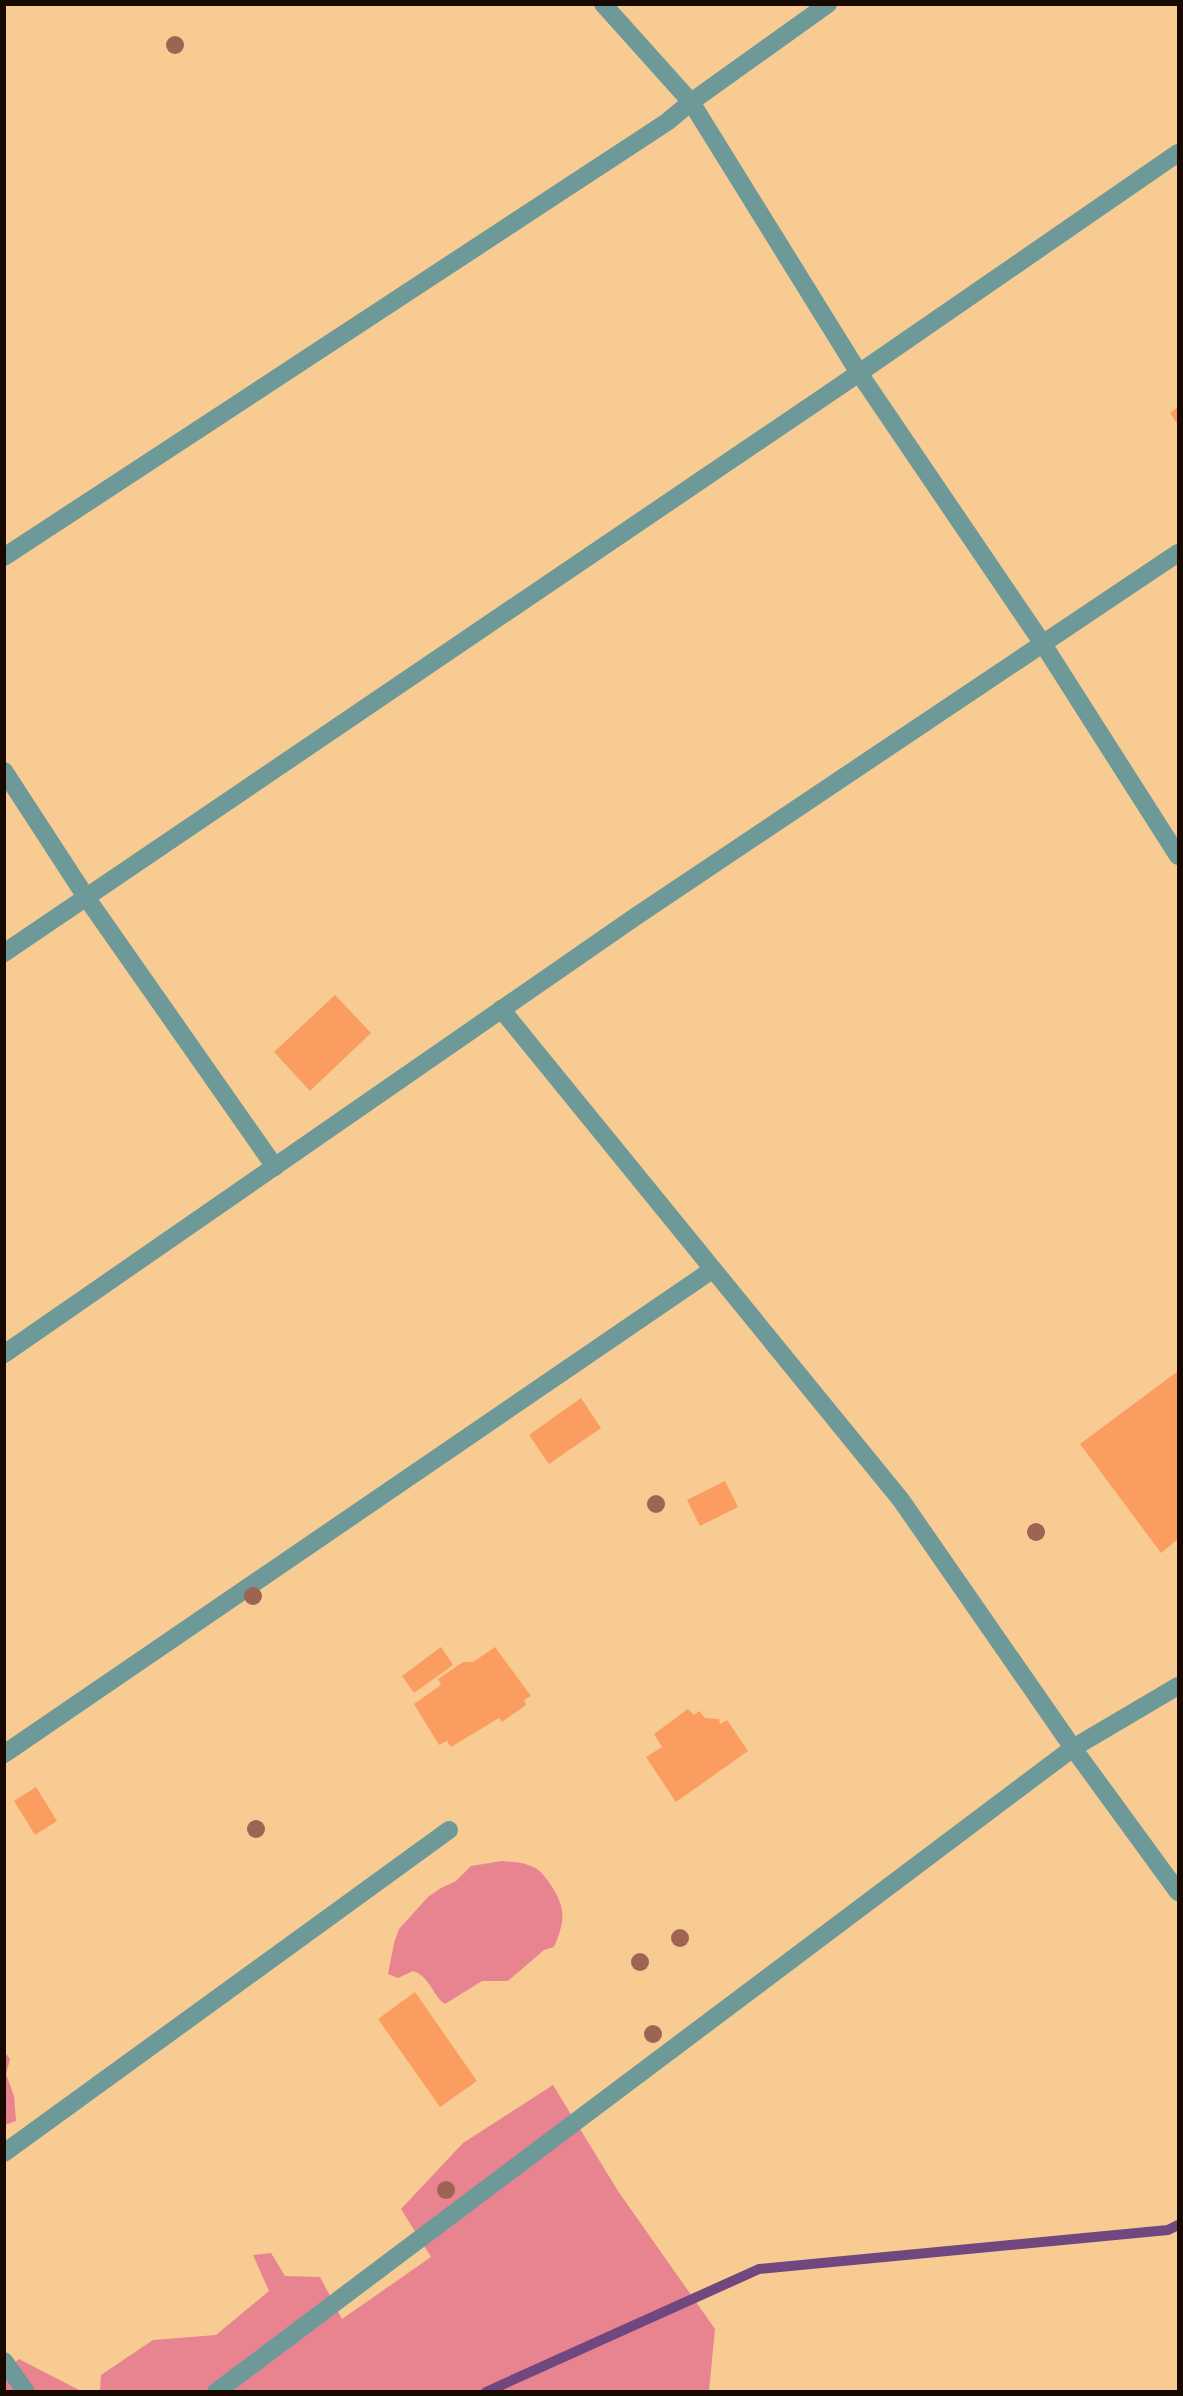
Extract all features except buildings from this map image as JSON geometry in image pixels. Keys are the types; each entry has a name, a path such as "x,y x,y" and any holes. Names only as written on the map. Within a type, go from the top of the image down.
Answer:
{"street":[{"path":"603,4 690,102 859,373 1043,644 1179,856"},
{"path":"4,557 648,135 690,102 828,4"},
{"path":"4,953 1179,153"},
{"path":"4,1354 501,1009 1179,553"},
{"path":"4,771 86,897 275,1167"},
{"path":"501,1009 901,1500 1073,1748 1179,1892"},
{"path":"4,1754 712,1270"},
{"path":"216,2391 1073,1748 1179,1686"},
{"path":"4,2153 448,1830"},
{"path":"4,2361 26,2391"}],"shaded area":[{"path":"502,1861 534,1867 543,1874 554,1890 561,1905 562,1920 554,1947 544,1950 508,1981 482,1981 445,2004 419,1974 413,1971 398,1978 388,1974 399,1929 428,1897 456,1881 471,1866"},
{"path":"4,2051 10,2059 6,2074 14,2096 16,2121 5,2125"},
{"path":"553,2085 618,2191 715,2329 709,2391 100,2392 101,2375 153,2340 216,2335 269,2291 253,2255 271,2253 285,2276 320,2277 342,2319 431,2257 401,2209 463,2143"},
{"path":"19,2359 81,2391 5,2391 4,2371"}],"waterway":[{"path":"486,2392 759,2269 1168,2230 1178,2225"}]}
